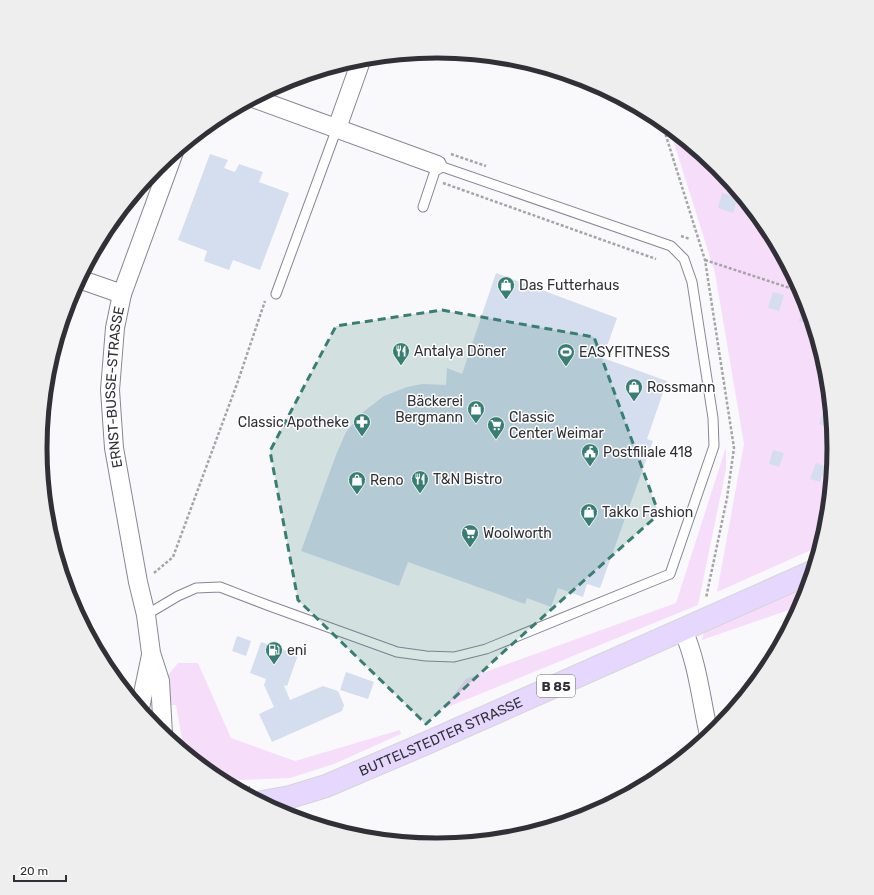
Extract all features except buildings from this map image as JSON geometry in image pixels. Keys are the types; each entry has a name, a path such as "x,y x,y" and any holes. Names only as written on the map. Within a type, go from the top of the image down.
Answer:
{"main road":[{"name":"BUTTELSTEDTER STRASSE","path":"272,800 290,797 326,786 429,742 805,575"}],"street":[{"path":"337,128 359,65"},
{"path":"260,101 438,165"},
{"name":"ERNST-BUSSE-STRASSE","path":"162,724 160,681 151,653 146,615 138,582 114,448 110,390 115,328 122,294 170,164"},
{"path":"84,281 122,294"},
{"path":"683,630 695,661 708,728"},
{"name":"ERNST-BUSSE-STRASSE","path":"141,702 151,653"}],"lane":[{"path":"276,294 337,128"},
{"path":"146,615 178,596 196,588 220,587 398,652 426,656 454,657 486,649 670,574 714,446 714,418 692,282 684,259 670,246 438,165 423,207"}],"path":[{"path":"438,165 490,168"},
{"path":"438,165 656,259"},
{"path":"675,234 690,239"},
{"path":"705,260 793,289"},
{"path":"151,575 173,557 238,381 265,301 276,294"}],"highlighted area":[{"path":"442,310 594,337 659,514 500,655 426,724 298,600 270,451 336,326"}],"shaded area":[{"path":"672,136 694,154 730,190 761,231 775,253 787,275 806,322 820,371 824,397 827,448 826,473 820,524 814,549 717,592 744,444 715,273"},
{"path":"726,447 726,469 698,605 443,709 466,679 676,603"},
{"path":"800,590 792,609 702,640 704,632"},
{"path":"178,663 198,663 231,738 295,761 400,730 401,734 334,764 290,778 241,780 231,779 220,772 183,743 176,705 169,705 168,675"}],"place":[{"name":"Das Futterhaus","path":"506,300"},
{"name":"Antalya Döner","path":"401,366"},
{"name":"EASYFITNESS","path":"566,367"},
{"name":"Rossmann","path":"634,402"},
{"name":"Bäckerei Bergmann","path":"476,424"},
{"name":"Classic Apotheke","path":"362,437"},
{"name":"Classic Center Weimar","path":"496,440"},
{"name":"Postfiliale 418","path":"590,467"},
{"name":"T&N Bistro","path":"420,494"},
{"name":"Reno","path":"357,495"},
{"name":"Takko Fashion","path":"589,527"},
{"name":"Woolworth","path":"470,548"},
{"name":"eni","path":"274,665"}]}
